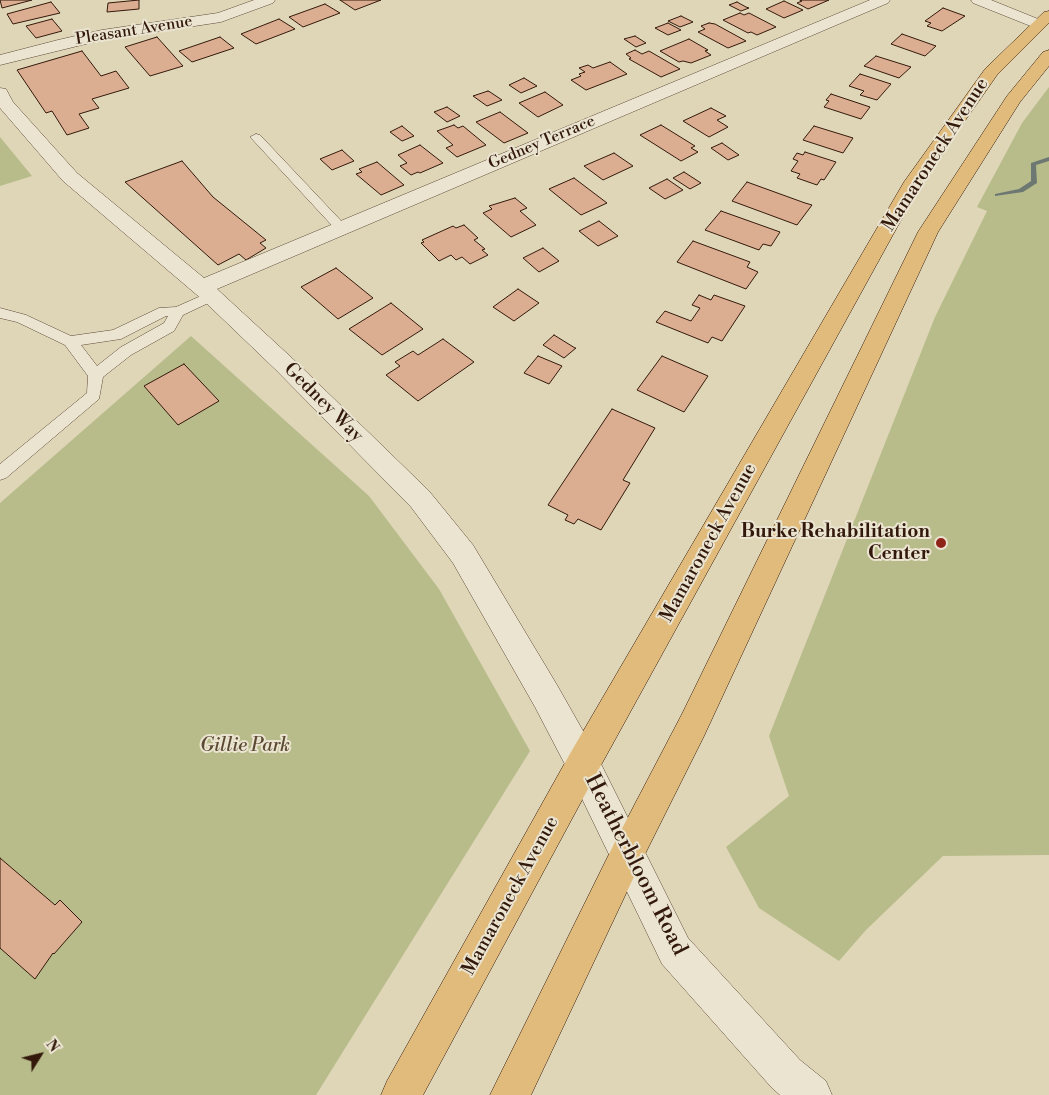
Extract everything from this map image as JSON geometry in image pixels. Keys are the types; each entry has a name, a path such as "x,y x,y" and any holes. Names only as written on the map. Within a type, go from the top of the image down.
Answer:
{"main road":[{"name":"Mamaroneck Avenue","path":"402,1095 583,764 913,182 991,72 1043,20"},
{"name":"Mamaroneck Avenue","path":"510,1095 627,854 693,725 928,232 1008,107 1049,55"}],"street":[{"name":"Pleasant Avenue","path":"0,60 102,35 221,17 268,0"},
{"name":"Gedney Terrace","path":"207,291 340,228 883,0"},
{"path":"978,0 1043,20"},
{"name":"Gedney Way","path":"0,94 6,104 70,177 118,220 207,291 284,364 420,499 463,554 546,696 583,764"},
{"name":"Heatherbloom Road","path":"583,764 675,950 792,1088"}],"lane":[{"path":"256,137 340,228"},
{"path":"96,375 126,351 169,326 178,312 207,291"},
{"path":"70,341 116,336 164,311 178,312"},
{"path":"0,313 21,318 70,341 96,375 94,395 0,473"}],"green space":[{"name":"Burke Rehabilitation Center","path":"1049,87 1049,855 943,856 866,930 839,961 759,908 726,847 789,796 769,736 935,317 987,211 977,207 1022,123"},
{"path":"0,137 32,176 0,186"},
{"name":"Gillie Park","path":"191,336 369,496 439,589 530,751 316,1095 0,1095 0,503"}],"building":[{"path":"0,0 32,0 2,8"},
{"path":"139,0 139,9 107,12 108,3"},
{"path":"340,0 381,0 355,10"},
{"path":"800,0 829,0 808,9 797,3 802,1"},
{"path":"784,1 803,10 784,18 766,9"},
{"path":"51,2 60,13 13,24 7,14"},
{"path":"737,2 749,8 741,11 729,5"},
{"path":"325,4 340,13 303,27 289,17"},
{"path":"943,8 965,16 942,31 927,26 931,23 925,21"},
{"path":"740,13 744,15 749,13 776,27 757,35 751,32 748,33 723,20"},
{"path":"681,16 693,22 680,27 668,21"},
{"path":"52,19 62,31 36,38 26,26"},
{"path":"279,19 295,29 256,44 241,34"},
{"path":"668,23 681,30 668,35 655,28"},
{"path":"709,23 715,24 746,41 728,48 698,32 705,29 701,26"},
{"path":"902,34 936,46 925,56 891,44"},
{"path":"635,36 646,43 636,47 624,39"},
{"path":"157,37 183,66 150,76 125,47"},
{"path":"220,37 234,48 192,62 179,51"},
{"path":"689,39 708,50 705,51 711,55 691,63 679,62 660,51"},
{"path":"635,50 642,54 649,51 680,69 661,77 629,59 631,58 626,54"},
{"path":"82,51 101,76 116,71 129,88 92,99 99,108 79,114 89,128 67,135 52,111 46,113 17,70"},
{"path":"876,56 911,67 899,78 864,66"},
{"path":"610,62 627,74 586,90 571,80 585,72 579,68 588,65 593,68"},
{"path":"860,74 891,84 877,100 860,95 864,91 849,86"},
{"path":"524,78 537,86 521,93 509,85"},
{"path":"488,91 502,100 487,106 473,96"},
{"path":"545,92 563,105 538,117 519,103"},
{"path":"831,94 870,107 861,119 824,107 829,101 826,100"},
{"path":"447,107 460,116 447,122 434,112"},
{"path":"711,108 726,116 717,120 728,127 709,137 683,121"},
{"path":"500,112 528,133 504,143 476,122"},
{"path":"454,125 458,128 463,126 486,145 457,157 446,148 453,145 437,131"},
{"path":"661,125 695,146 691,148 698,152 681,161 640,135"},
{"path":"402,126 414,136 402,141 390,132"},
{"path":"814,126 853,138 843,153 803,140"},
{"path":"722,143 739,155 728,160 711,148"},
{"path":"420,145 443,163 411,175 400,166 407,163 398,155"},
{"path":"342,150 354,161 332,170 320,159"},
{"path":"805,152 836,162 824,180 821,179 817,185 797,178 800,174 791,171 798,161 793,159 797,153 803,155"},
{"path":"614,153 633,166 603,180 584,166"},
{"path":"182,161 213,197 266,240 260,243 266,248 246,260 239,254 218,265 125,182"},
{"path":"377,162 404,185 381,195 356,174 362,172 359,169"},
{"path":"684,172 701,183 690,189 673,178"},
{"path":"574,178 607,203 581,215 549,189"},
{"path":"667,179 683,190 665,199 649,188"},
{"path":"747,182 812,205 797,225 732,201"},
{"path":"515,198 527,208 520,211 536,225 511,237 483,213 492,209 489,206"},
{"path":"721,211 780,232 771,246 763,244 759,250 705,230"},
{"path":"599,221 618,236 598,246 579,231"},
{"path":"464,225 478,238 474,240 485,249 482,250 488,255 470,264 462,257 456,260 451,255 439,261 421,243 424,242 422,240 453,226 456,228"},
{"path":"693,241 750,262 747,267 758,272 746,289 677,262"},
{"path":"543,248 559,261 539,272 523,258"},
{"path":"336,268 373,298 338,319 301,287"},
{"path":"518,289 539,303 514,321 493,307"},
{"path":"699,295 711,300 714,295 745,306 722,341 712,337 708,343 656,322 665,311 691,321 700,308 692,305"},
{"path":"391,303 423,329 382,355 349,329"},
{"path":"554,335 576,348 564,358 543,345"},
{"path":"443,339 474,362 418,401 386,375 400,366 395,362 413,351 418,355"},
{"path":"538,356 562,366 549,384 524,373"},
{"path":"662,356 708,376 684,412 637,390"},
{"path":"184,364 219,401 178,425 144,386"},
{"path":"612,409 655,428 623,480 630,483 601,530 578,519 574,524 565,520 568,515 548,505"},
{"path":"0,858 55,905 60,900 82,922 53,953 35,979 0,948"}],"waterway":[{"path":"997,195 1021,191 1035,182 1033,164 1049,159"}],"place":[{"name":"Burke Rehabilitation Center","path":"941,543"}]}
